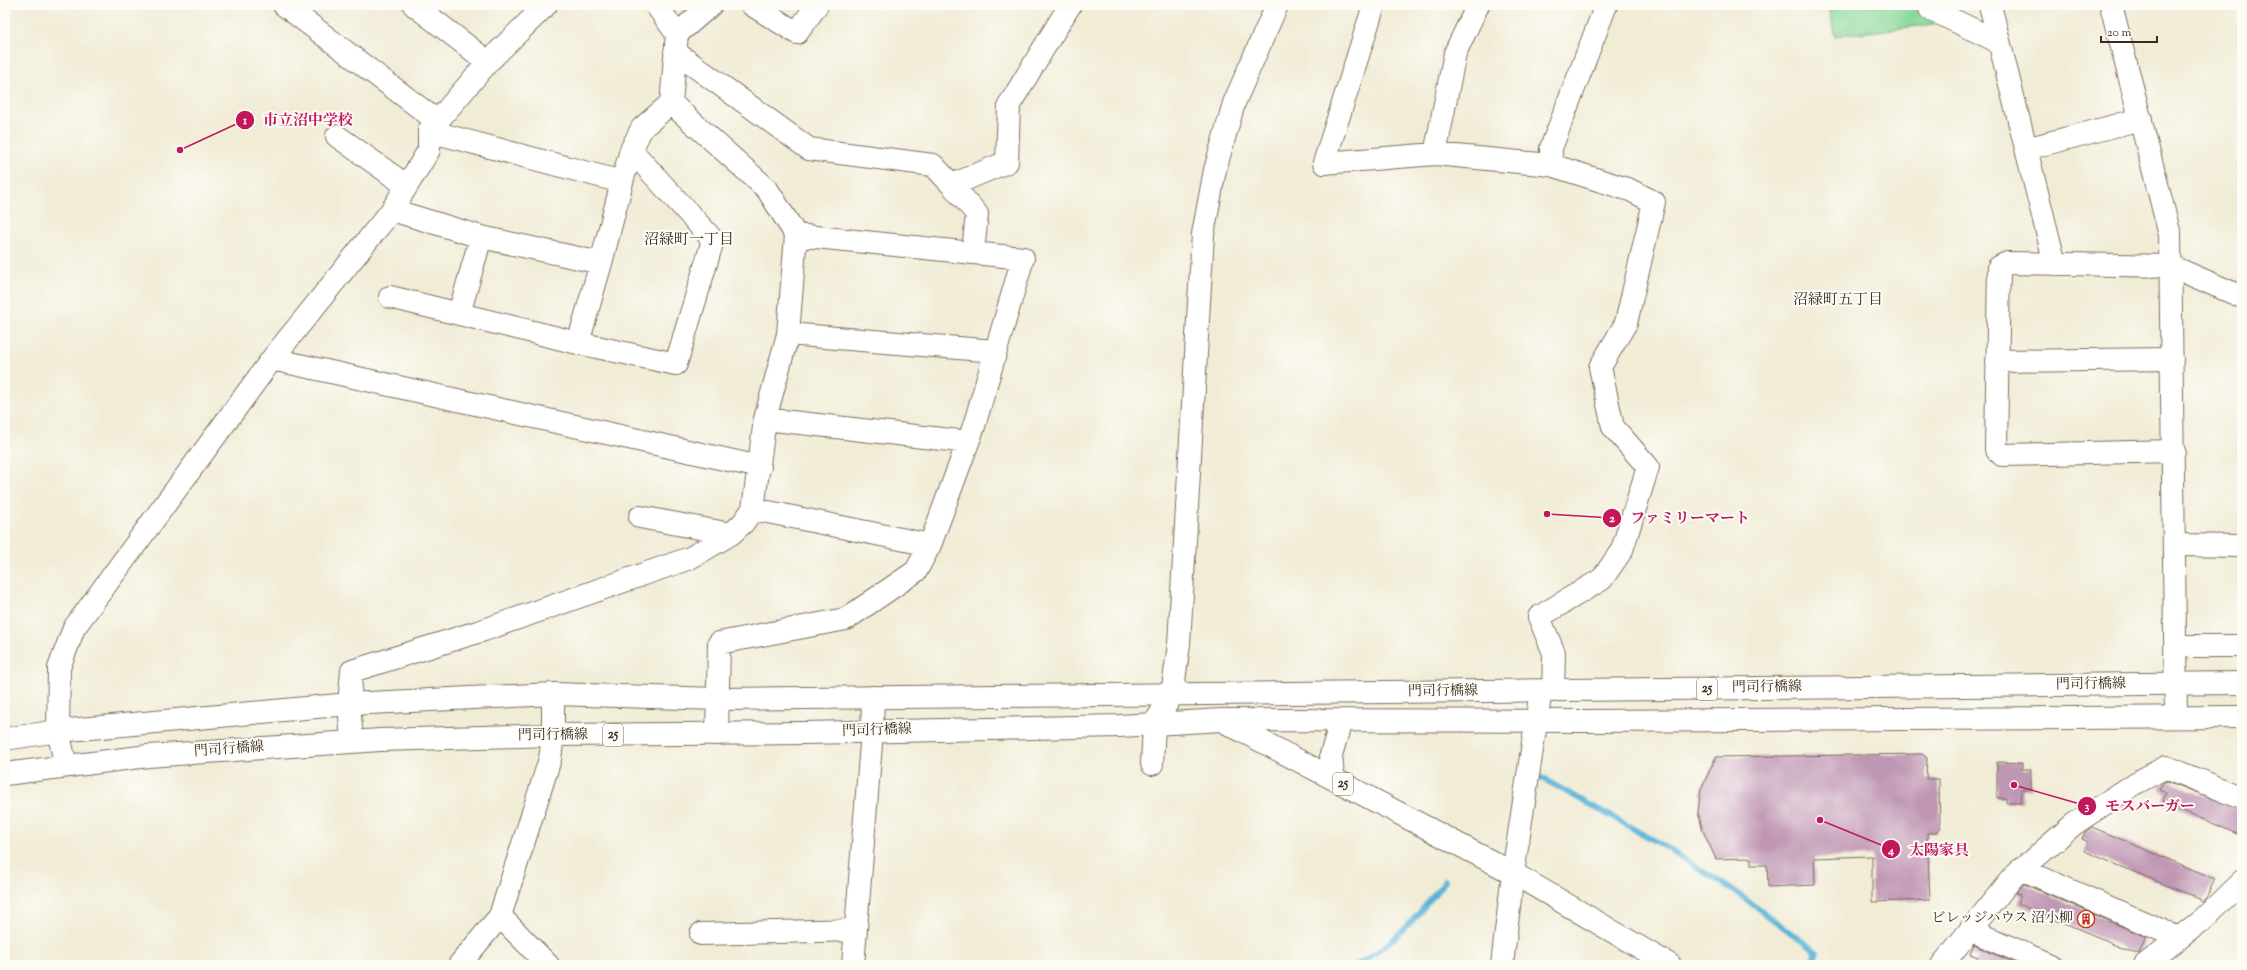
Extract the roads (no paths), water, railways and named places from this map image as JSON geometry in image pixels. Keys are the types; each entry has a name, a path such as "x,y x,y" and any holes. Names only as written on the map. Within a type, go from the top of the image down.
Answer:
{"street":[{"path":"284,5 433,126 622,182"},
{"path":"414,5 488,62"},
{"path":"66,766 58,731 60,668 74,628 272,359 392,210 430,150 433,126 488,62 546,5"},
{"path":"656,5 676,43 810,150 933,165 977,214 973,252"},
{"path":"578,344 631,150 642,128 671,103 676,43 711,5"},
{"path":"752,5 797,33 817,5"},
{"path":"952,185 1007,162 1009,105 1070,5"},
{"path":"1152,764 1154,724 1172,695 1179,644 1203,234 1215,170 1234,103 1277,5"},
{"path":"1374,5 1324,163 1435,154 1551,164 1630,190 1654,202 1626,323 1600,367 1613,426 1648,467 1622,550 1602,579 1539,617 1554,653 1547,691 1538,721 1513,873 1502,965"},
{"path":"1435,154 1455,53 1478,5"},
{"path":"1551,164 1551,148 1606,5"},
{"path":"1990,5 2054,264"},
{"path":"2110,5 2141,119 2170,235 2174,451 2176,717"},
{"path":"1930,9 1999,42"},
{"path":"352,740 349,704 352,671 484,630 690,558 731,534 743,523 753,509 760,467 765,419 788,334 796,234 767,189 671,103"},
{"path":"2026,149 2141,119"},
{"path":"337,136 407,186"},
{"path":"390,297 578,344 676,364 713,240 631,150"},
{"path":"392,210 481,237 601,263"},
{"path":"716,734 719,643 846,619 916,571 930,545 968,442 1023,258 796,234"},
{"path":"459,314 481,237"},
{"path":"2174,451 2002,455 1996,449 1999,267 2007,262 2171,266 2242,297"},
{"path":"788,334 994,351"},
{"path":"272,359 760,467"},
{"path":"1997,362 2172,359"},
{"path":"765,419 968,442"},
{"path":"753,509 930,545"},
{"path":"640,517 731,534"},
{"path":"2175,545 2242,546"},
{"path":"2176,646 2242,646"},
{"name":"門司行橋線","path":"5,739 58,731 349,704 554,694 718,699 2242,683"},
{"path":"460,965 500,916 550,759 553,736 554,694"},
{"name":"門司行橋線","path":"1172,695 1513,873 1670,965"},
{"path":"853,965 872,732 873,697"},
{"name":"門司行橋線","path":"5,774 148,756 352,740 872,732 1154,724 1222,720 1538,721 2242,717"},
{"path":"1333,778 1331,756 1341,721"},
{"path":"1942,965 2013,876 2074,824 2136,783 2166,767 2242,798"},
{"path":"2021,869 2180,938"},
{"path":"2145,965 2202,920 2242,882"},
{"path":"500,916 548,965"},
{"path":"701,934 855,930"},
{"path":"1970,930 2051,965"}],"waterway":[{"path":"1538,776 1659,843 1737,893 1817,952 1811,965"},
{"path":"1356,965 1395,938 1425,906 1445,881"}],"place":[{"name":"市立沼中学校","path":"180,150"},
{"name":"ファミリーマート","path":"1547,514"},
{"name":"モスバーガー","path":"2014,785"},
{"name":"太陽家具","path":"1820,820"},
{"name":"ビレッジハウス 沼小柳","path":"2086,919"}],"district":[{"name":"沼緑町一丁目","path":"689,240"},
{"name":"沼緑町五丁目","path":"1838,300"}]}
